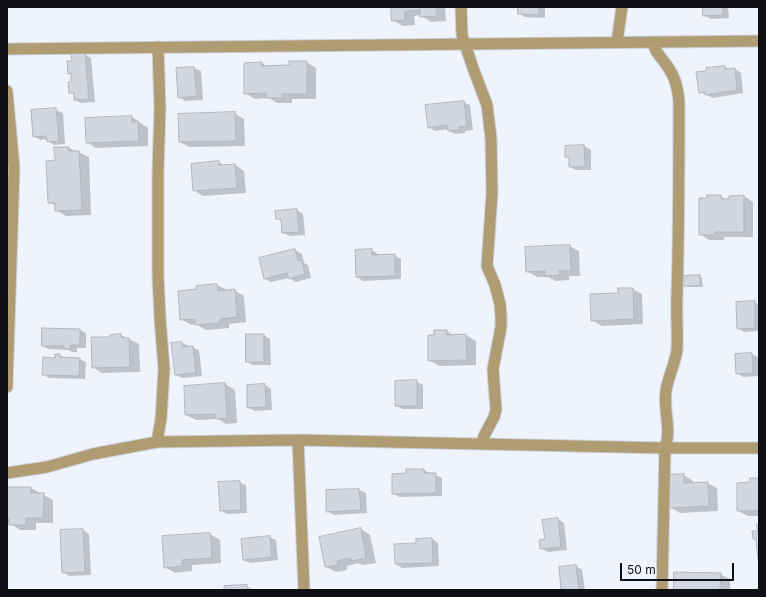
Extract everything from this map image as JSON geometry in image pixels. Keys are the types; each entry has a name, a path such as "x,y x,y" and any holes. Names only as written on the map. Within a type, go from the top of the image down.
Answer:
{"street":[{"path":"461,7 462,35 487,105 492,193 487,266 500,304 502,317 493,369 496,410 482,444"},
{"path":"617,42 622,7"},
{"path":"7,49 759,41"},
{"path":"653,42 655,50 672,73 676,82 679,101 677,339 674,365 669,378 666,396 665,412 668,440 665,448 662,590"},
{"path":"157,442 161,418 164,369 158,276 158,171 160,108 158,48"},
{"path":"7,90 14,168 7,387"},
{"path":"7,473 47,467 93,454 157,442 298,440 758,449"},
{"path":"298,440 304,590"}],"building":[{"path":"391,7 436,7 437,16 420,17 420,10 405,11 405,20 392,21"},
{"path":"518,7 539,7 539,15 518,14"},
{"path":"703,7 723,7 723,15 703,16"},
{"path":"85,53 89,99 74,100 74,93 69,93 68,82 71,82 71,73 68,74 67,61 72,61 71,54"},
{"path":"289,61 307,61 307,94 282,94 283,98 266,98 266,93 244,94 244,63 262,62 262,66 289,65"},
{"path":"725,66 725,69 735,68 737,90 705,95 705,92 699,93 696,72 706,71 706,68"},
{"path":"194,67 197,96 178,98 176,68"},
{"path":"464,101 467,126 459,127 459,130 448,131 447,125 428,128 425,105"},
{"path":"56,108 59,141 47,142 46,136 33,137 31,110"},
{"path":"235,112 236,141 179,142 178,114"},
{"path":"132,116 132,122 138,121 139,141 86,143 85,118"},
{"path":"584,145 585,167 569,167 569,157 565,157 565,146"},
{"path":"54,147 69,147 69,151 79,151 82,210 55,211 55,203 48,203 46,161 55,160"},
{"path":"219,161 219,165 235,164 237,188 193,191 191,164"},
{"path":"707,195 721,195 721,199 729,199 729,196 744,195 744,232 715,232 715,235 699,235 699,198 707,198"},
{"path":"297,209 299,232 282,233 281,219 276,219 275,211"},
{"path":"570,245 571,271 559,271 560,275 545,276 545,271 526,272 525,247"},
{"path":"295,249 298,261 302,260 305,274 289,279 287,273 264,279 259,258"},
{"path":"372,249 372,255 395,254 395,276 356,277 355,250"},
{"path":"700,275 700,286 684,286 684,276"},
{"path":"217,284 218,291 235,289 237,317 220,319 220,323 195,325 195,319 180,320 178,291 196,289 196,286"},
{"path":"618,288 633,288 634,319 591,321 590,294 618,293"},
{"path":"755,301 755,328 737,329 736,302"},
{"path":"42,328 80,329 80,345 71,345 70,349 64,349 64,346 42,346"},
{"path":"434,330 447,330 447,335 466,334 467,360 428,361 428,335 434,335"},
{"path":"121,334 122,338 129,338 130,367 92,368 91,337 110,337 110,335"},
{"path":"246,334 264,334 264,362 246,362"},
{"path":"182,342 183,347 193,346 196,373 175,375 171,343"},
{"path":"752,353 753,373 736,374 735,354"},
{"path":"55,354 60,354 60,357 80,358 79,376 42,375 43,357 55,358"},
{"path":"417,380 417,406 395,406 395,381"},
{"path":"225,383 227,418 216,419 215,414 185,415 184,386"},
{"path":"265,384 266,407 247,408 247,385"},
{"path":"406,469 424,469 424,473 436,473 436,493 392,494 392,474 406,473"},
{"path":"684,474 684,483 708,482 709,506 669,508 668,475"},
{"path":"750,478 759,478 759,511 737,511 737,483 750,482"},
{"path":"240,481 241,510 220,511 218,482"},
{"path":"7,487 31,487 31,493 44,493 43,518 26,518 26,525 9,525 9,518 7,518"},
{"path":"359,489 361,510 326,512 326,490"},
{"path":"558,518 561,547 540,549 539,540 545,539 542,520"},
{"path":"757,524 759,524 758,559 756,539 753,539 752,531 757,531"},
{"path":"361,528 366,558 351,561 351,558 337,561 338,565 325,567 319,537"},
{"path":"83,529 85,572 62,573 60,530"},
{"path":"210,533 212,558 182,560 182,566 164,568 162,536"},
{"path":"270,536 272,557 243,560 241,539"},
{"path":"432,538 433,563 395,564 394,544 416,543 416,539"},
{"path":"576,565 579,590 561,590 559,567"},
{"path":"674,572 721,573 720,590 674,590"},
{"path":"247,585 247,590 224,590 224,586"}]}
